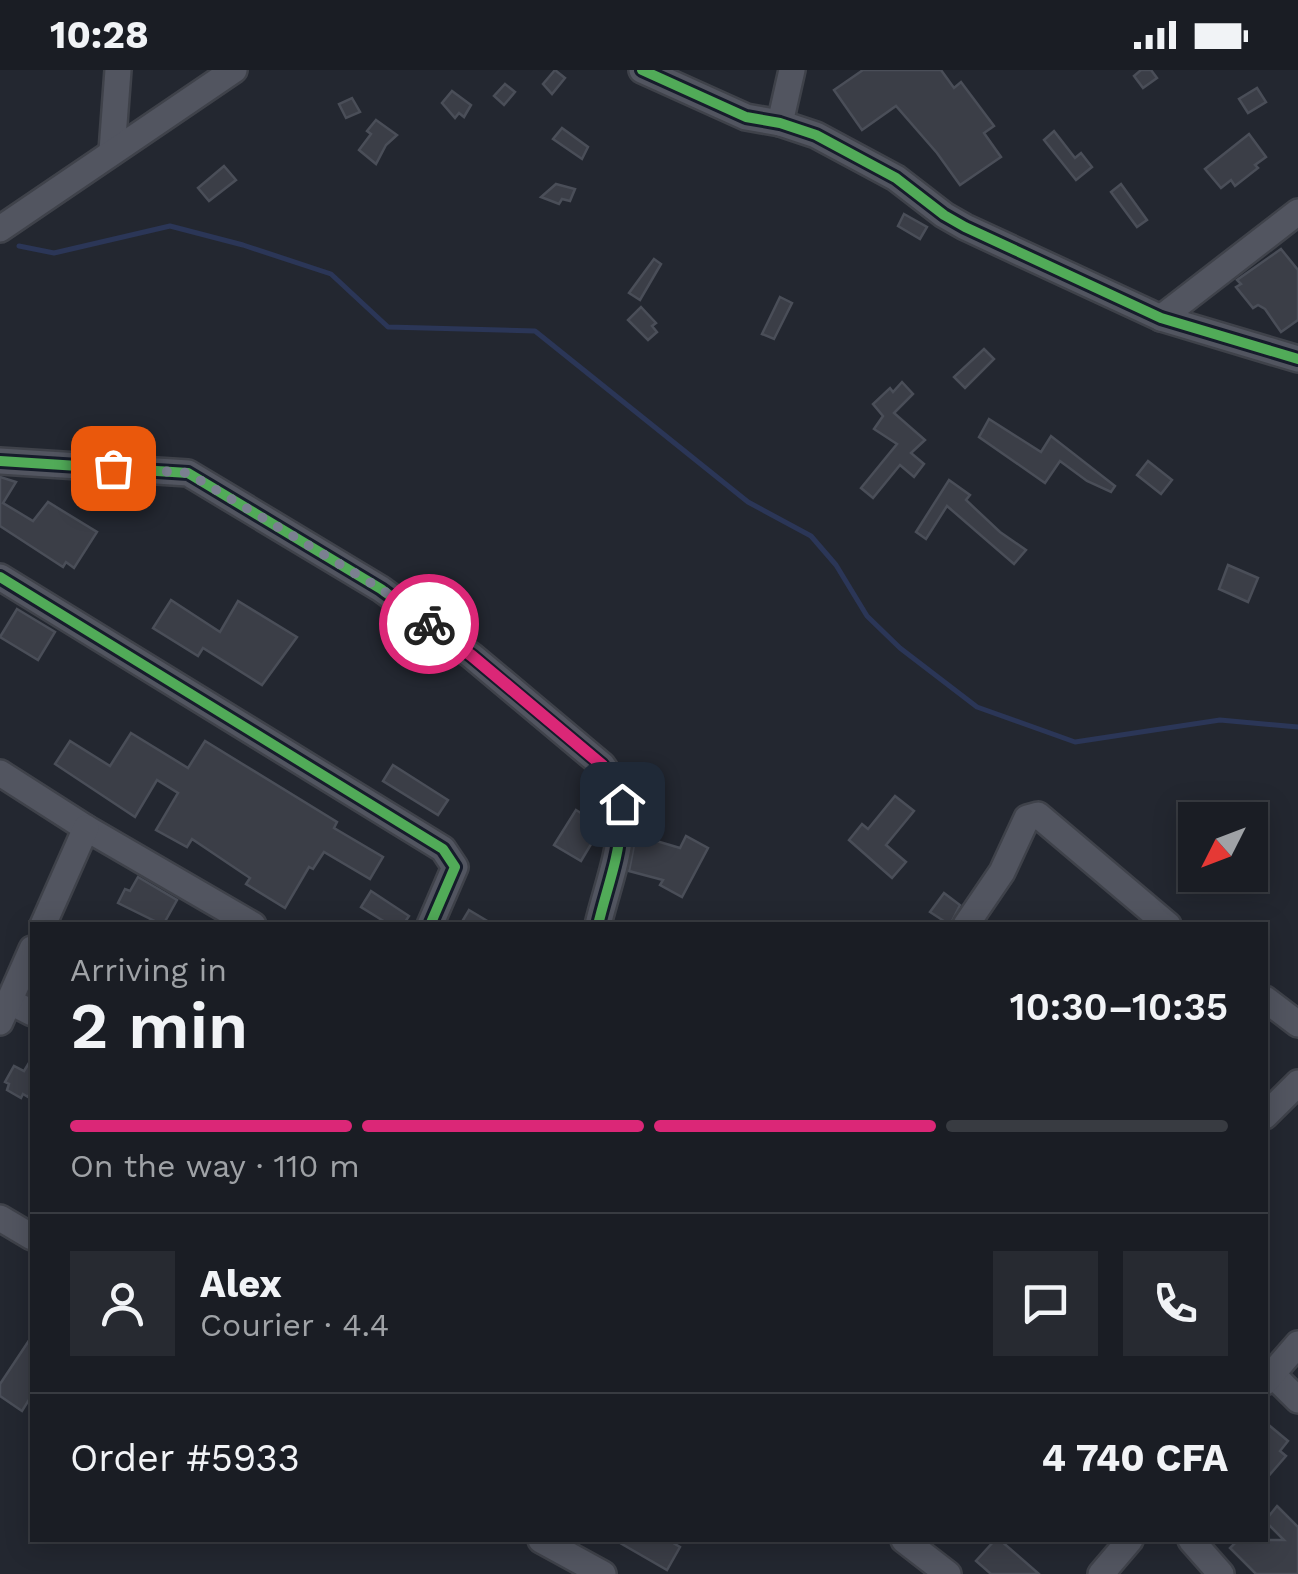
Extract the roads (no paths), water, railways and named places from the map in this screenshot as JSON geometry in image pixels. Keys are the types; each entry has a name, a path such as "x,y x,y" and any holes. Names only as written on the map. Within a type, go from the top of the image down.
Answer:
{"street":[{"path":"112,151 118,70"},
{"path":"0,229 234,70"},
{"path":"642,70 732,112 780,122 816,135 876,166 944,215 1161,318 1298,359"},
{"path":"780,122 792,70"},
{"path":"1161,318 1298,212"},
{"path":"0,461 188,473 381,589 472,656 602,765 614,782 622,804 622,824 599,922"},
{"path":"0,577 442,849 451,858 454,876 431,922"},
{"path":"0,773 248,922"},
{"path":"968,922 1002,872 1027,818 1038,815 1164,922"},
{"path":"44,922 86,828"},
{"path":"30,954 5,1011 30,1013"},
{"path":"1268,1002 1298,1024"},
{"path":"1268,1113 1298,1083"},
{"path":"0,1218 30,1236"},
{"path":"1298,1344 1268,1378 1298,1400"},
{"path":"545,1542 602,1574"},
{"path":"907,1542 948,1574"},
{"path":"1101,1574 1128,1542"},
{"path":"1192,1542 1221,1574"}],"waterway":[{"path":"19,246 54,253 170,226 331,274 388,327 535,331 748,502 811,536 836,565 867,616 900,648 977,707 1075,742 1220,720 1298,727"}]}
